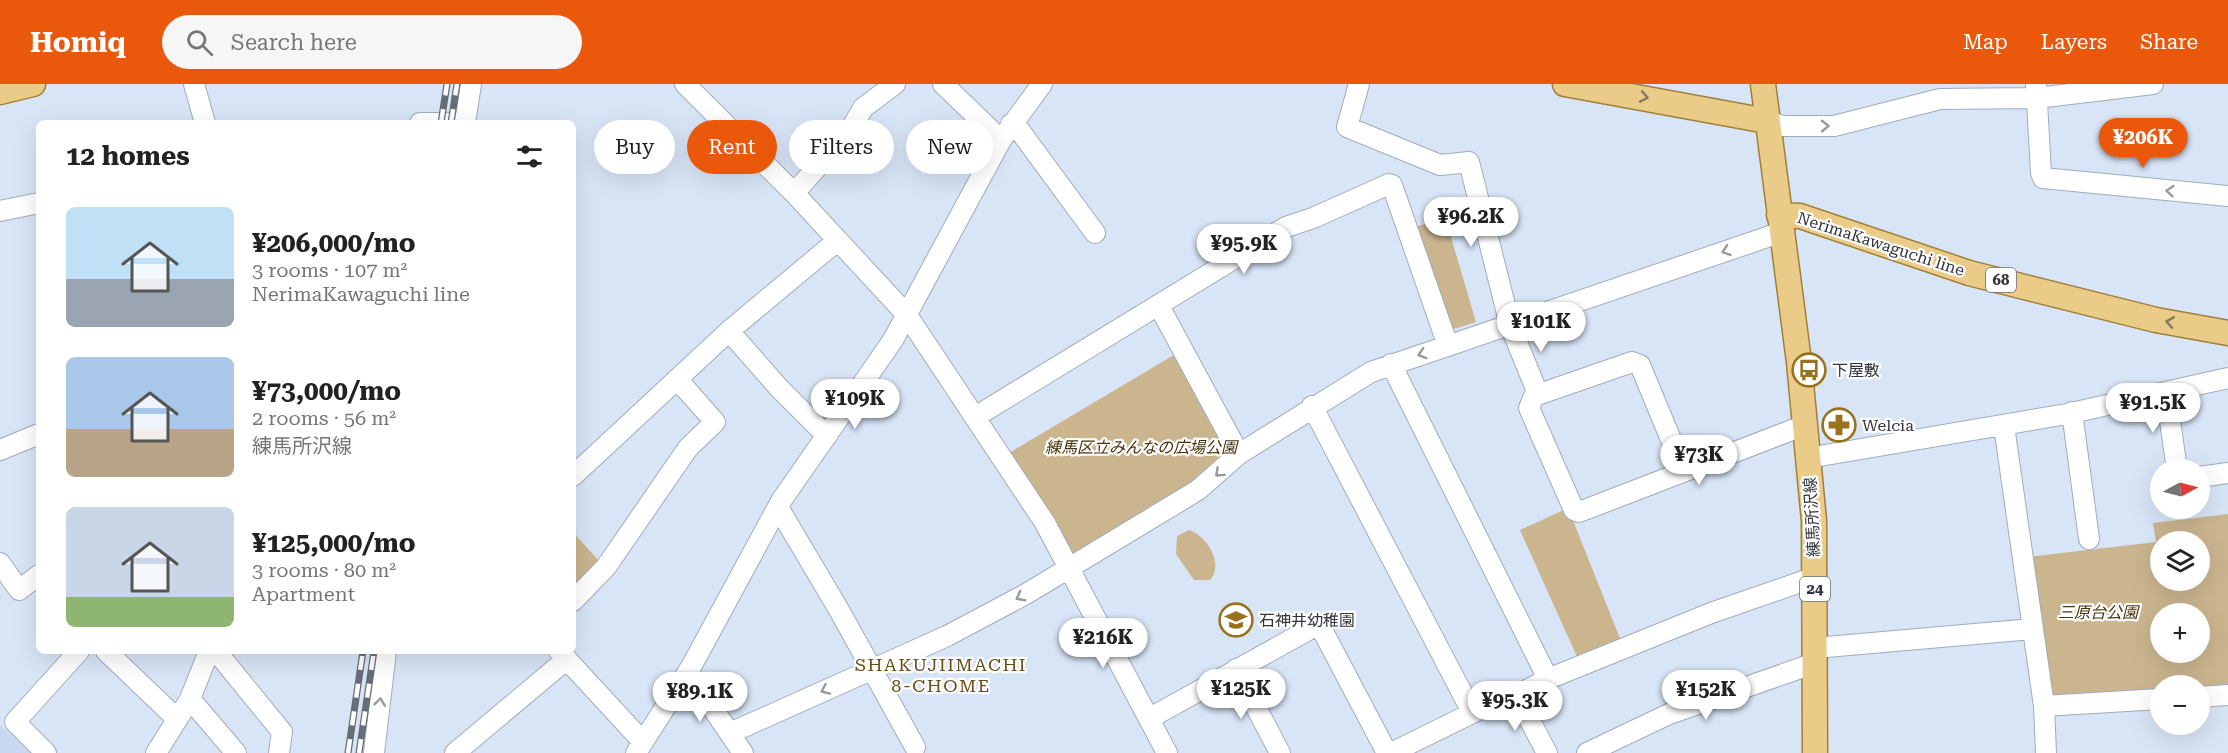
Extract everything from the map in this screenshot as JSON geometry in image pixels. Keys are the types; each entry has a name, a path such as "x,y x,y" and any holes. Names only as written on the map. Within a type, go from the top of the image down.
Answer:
{"main road":[{"path":"0,92 33,84"},
{"path":"1565,84 1614,88 1767,121"},
{"name":"24","path":"1762,84 1805,425"},
{"name":"NerimaKawaguchi line","path":"1780,224 1800,216 1969,273 2156,320 2228,333"},
{"name":"練馬所沢線","path":"1805,425 1814,521 1815,753"}],"street":[{"path":"194,84 204,120"},
{"path":"466,120 471,84"},
{"path":"685,84 794,193 907,315 1045,523 1071,568 1167,753"},
{"path":"794,193 849,132 863,108 895,84"},
{"path":"943,84 1006,132 1020,131 1095,233"},
{"path":"455,753 563,655 639,748 688,672 778,507 907,315 1006,132 1042,84"},
{"path":"1359,84 1347,126 1440,165 1469,162 1510,325 1538,394"},
{"path":"1767,121 1783,126 1834,126 1940,99 2153,84"},
{"path":"2036,91 2043,178 2228,196"},
{"path":"975,417 1286,227 1313,218 1389,184 1392,185 1448,346"},
{"path":"0,211 36,204"},
{"path":"730,732 947,636 1071,568 1198,490 1239,454 1312,406 1371,372 1510,325 1780,224"},
{"path":"576,473 729,331 837,241"},
{"path":"1159,306 1239,454"},
{"path":"729,331 827,436"},
{"path":"1684,471 1640,365 1632,362 1534,396 1529,408 1574,510 1579,512 1805,425"},
{"path":"1391,364 1548,680"},
{"path":"1808,458 2004,426 2228,378"},
{"path":"576,598 606,567 688,448 715,422 685,388 675,381"},
{"path":"2166,393 2175,459"},
{"path":"1312,406 1472,712"},
{"path":"2072,412 2089,539"},
{"path":"2004,426 2044,706 2046,753"},
{"path":"0,450 36,435"},
{"path":"2210,475 2228,473"},
{"path":"778,507 915,747"},
{"path":"0,563 19,590 36,577"},
{"path":"1149,718 1319,624 1389,753 1472,712 1548,680 1711,613 1815,577"},
{"path":"1587,753 1669,714 1815,656 2032,629"},
{"path":"46,753 15,722 76,654"},
{"path":"109,654 177,719"},
{"path":"156,753 189,699 208,654"},
{"path":"218,654 282,732 279,753"},
{"path":"374,753 386,654"},
{"path":"1236,669 1280,753"},
{"path":"688,672 744,753"},
{"path":"1516,694 1547,753"},
{"path":"2210,696 2228,695"},
{"path":"189,699 236,753"},
{"path":"2044,706 2150,700"}],"shaded area":[{"path":"0,725 31,753 0,753"}],"green space":[{"path":"1445,217 1476,322 1451,330 1413,228"},
{"name":"練馬区立みんなの広場公園","path":"1179,352 1233,449 1215,469 1082,554 1071,552 1009,453"},
{"path":"1568,508 1621,641 1578,659 1520,530"},
{"name":"三原台公園","path":"2228,514 2228,691 2210,692 2210,675 2150,675 2150,695 2049,700 2028,557 2150,543 2150,591 2210,591 2210,531 2154,531 2153,523 2210,519 2210,516"},
{"path":"1189,530 1202,538 1215,559 1214,574 1210,580 1194,580 1176,554 1177,536"},
{"path":"576,535 600,562 576,589"}],"railway":[{"path":"441,120 447,84"},
{"path":"451,120 457,84"},
{"path":"348,753 363,654"},
{"path":"359,753 374,654"}],"place":[{"name":"下屋敷","path":"1809,370"},
{"name":"Welcia","path":"1839,425"},
{"name":"石神井幼稚園","path":"1236,620"}],"district":[{"name":"SHAKUJIIMACHI 8-CHOME","path":"941,674"}]}
